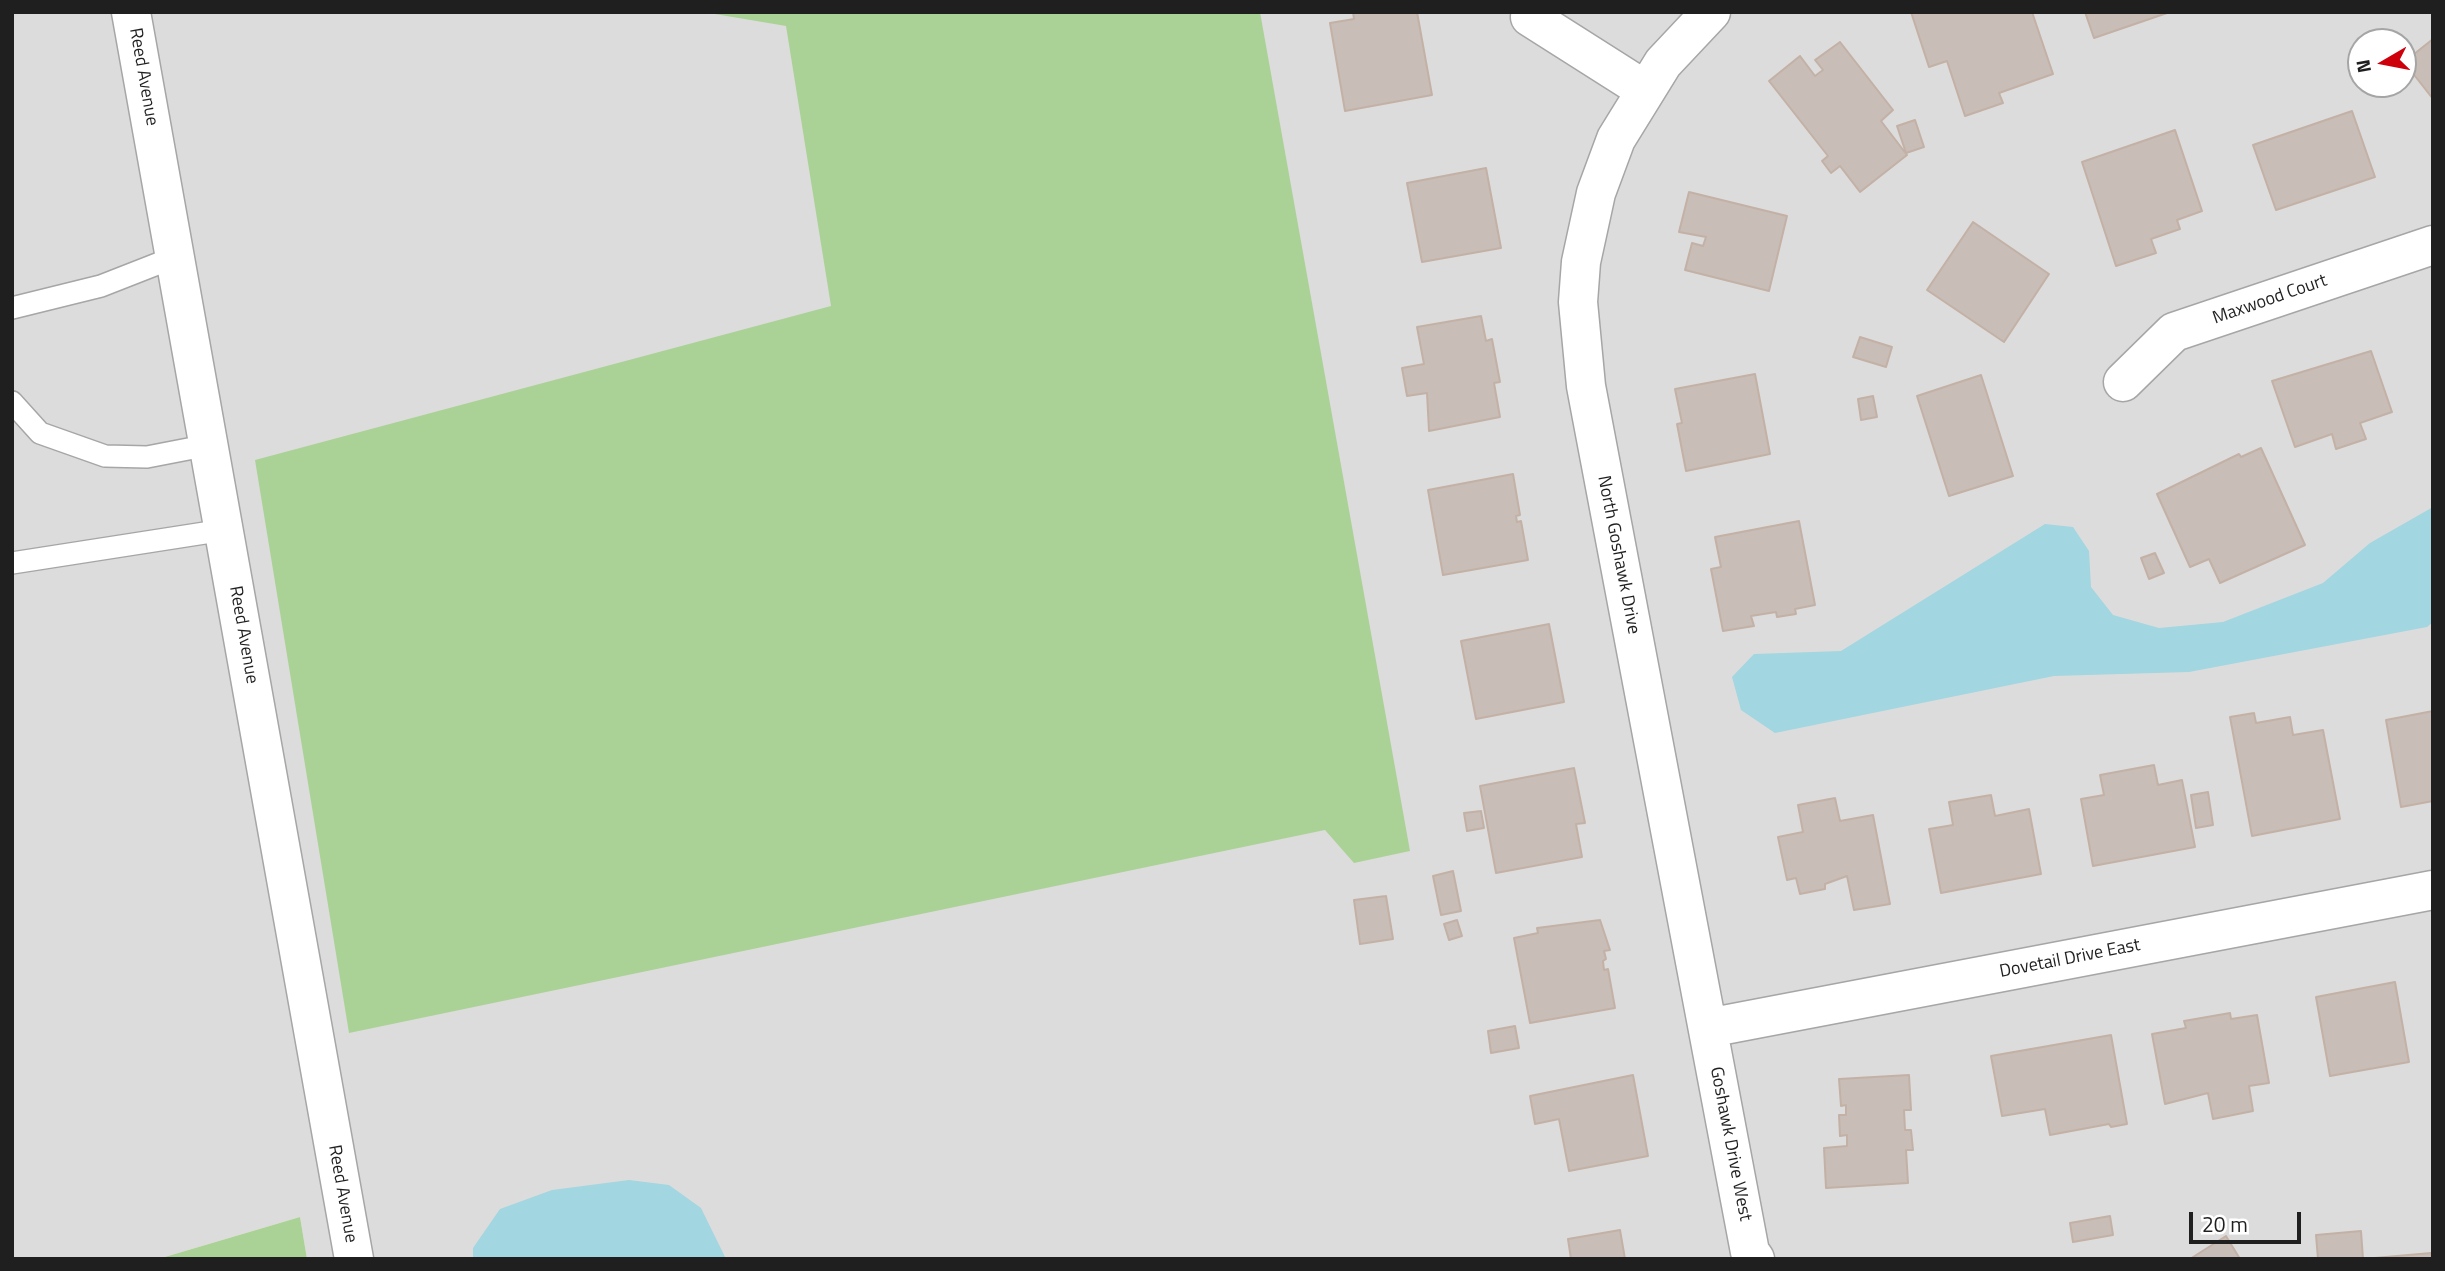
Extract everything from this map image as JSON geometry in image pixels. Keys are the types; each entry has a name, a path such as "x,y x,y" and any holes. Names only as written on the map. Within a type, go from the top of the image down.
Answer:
{"street":[{"name":"Reed Avenue","path":"131,12 354,1259"},
{"name":"North Goshawk Drive","path":"1708,1028 1581,345 1578,302 1581,262 1596,193 1616,139 1663,63 1711,12"},
{"path":"1530,17 1645,90"},
{"name":"Maxwood Court","path":"2123,382 2174,332 2433,245"},
{"name":"Dovetail Drive East","path":"1708,1028 2433,890"},
{"name":"Goshawk Drive West","path":"1708,1028 1750,1252 1755,1259"}],"lane":[{"path":"12,308 101,286 175,257"},
{"path":"12,402 40,433 105,456 146,457 209,445"},
{"path":"12,563 224,530"}],"shaded area":[{"path":"12,12 2433,12 2433,1259 307,1259 300,1217 158,1259 12,1259"}],"green space":[{"path":"703,12 1260,12 1410,851 1354,863 1325,830 349,1033 255,460 831,306 786,26"},
{"path":"300,1217 307,1259 158,1259"}],"water":[{"path":"2433,507 2433,622 2427,627 2189,672 2054,676 1775,733 1741,710 1732,677 1754,654 1841,651 2045,524 2073,527 2089,551 2091,587 2113,615 2159,628 2223,622 2323,583 2370,543"},
{"path":"629,1180 669,1185 701,1208 726,1259 473,1259 473,1248 500,1209 552,1190"}],"building":[{"path":"1353,12 1417,12 1432,95 1345,111 1330,23 1354,19"},
{"path":"1911,12 2032,12 2053,74 1999,93 2003,103 1965,116 1947,61 1929,67"},
{"path":"2085,12 2170,12 2094,38"},
{"path":"2433,39 2433,99 2417,79 2417,52"},
{"path":"1840,42 1893,110 1881,121 1907,155 1860,192 1840,166 1831,173 1822,161 1828,156 1769,81 1800,56 1815,76 1823,70 1815,60"},
{"path":"2352,111 2375,177 2276,210 2253,145"},
{"path":"1915,120 1924,147 1906,153 1897,126"},
{"path":"2175,130 2202,211 2177,220 2180,229 2151,239 2156,253 2116,266 2082,162"},
{"path":"1486,168 1501,248 1422,262 1407,183"},
{"path":"1689,192 1787,216 1769,291 1685,270 1692,243 1703,246 1706,237 1679,232"},
{"path":"1973,222 2049,274 2004,342 1927,290"},
{"path":"1481,316 1486,341 1492,339 1500,382 1494,383 1500,417 1429,431 1427,393 1407,396 1402,368 1424,364 1417,327"},
{"path":"1860,337 1892,347 1886,367 1853,357"},
{"path":"2371,351 2392,412 2360,423 2366,439 2336,449 2332,434 2295,447 2272,381"},
{"path":"1755,374 1770,454 1686,471 1677,424 1682,423 1675,389"},
{"path":"1981,375 2013,476 1949,496 1917,396"},
{"path":"1873,396 1877,417 1861,420 1858,399"},
{"path":"2261,448 2305,545 2220,583 2209,559 2190,567 2157,494 2239,454 2241,457"},
{"path":"1513,474 1520,515 1516,516 1517,522 1521,521 1528,560 1443,575 1428,490"},
{"path":"1799,521 1815,605 1795,609 1796,614 1777,617 1776,612 1751,616 1754,626 1723,631 1711,569 1721,567 1715,537"},
{"path":"2155,553 2164,573 2149,579 2141,558"},
{"path":"1549,624 1564,702 1476,719 1461,641"},
{"path":"2433,711 2433,801 2401,807 2386,720"},
{"path":"2254,713 2256,723 2290,717 2293,735 2323,730 2340,819 2252,836 2230,717"},
{"path":"2154,765 2158,785 2182,780 2195,847 2093,866 2081,799 2104,795 2100,775"},
{"path":"1574,768 1585,823 1576,824 1582,857 1496,873 1480,786"},
{"path":"2208,792 2213,825 2196,828 2191,795"},
{"path":"1991,795 1995,816 2029,809 2041,874 1941,893 1929,829 1953,825 1949,802"},
{"path":"1835,798 1840,821 1873,815 1890,904 1854,910 1847,876 1825,884 1825,889 1800,894 1796,878 1787,880 1778,837 1803,832 1798,805"},
{"path":"1481,811 1484,828 1467,831 1464,813"},
{"path":"1453,871 1461,911 1441,915 1433,876"},
{"path":"1386,896 1393,939 1360,944 1354,900"},
{"path":"1457,920 1462,936 1449,940 1444,924"},
{"path":"1600,920 1610,950 1604,951 1606,959 1603,961 1604,970 1608,969 1615,1008 1530,1023 1514,938 1538,933 1537,928"},
{"path":"2395,982 2409,1062 2330,1076 2316,997"},
{"path":"2230,1013 2231,1019 2257,1015 2269,1083 2249,1086 2253,1111 2213,1119 2208,1093 2165,1104 2152,1034 2186,1028 2184,1021"},
{"path":"1515,1026 1519,1048 1491,1053 1488,1031"},
{"path":"2111,1035 2127,1124 2111,1127 2109,1124 2050,1135 2045,1109 2002,1116 1991,1056"},
{"path":"1633,1075 1648,1156 1569,1171 1559,1119 1535,1124 1530,1096"},
{"path":"1909,1075 1911,1110 1904,1110 1905,1130 1911,1130 1913,1150 1906,1150 1908,1183 1826,1188 1824,1148 1847,1146 1847,1135 1840,1136 1839,1115 1846,1115 1846,1105 1841,1106 1839,1079"},
{"path":"2110,1216 2113,1235 2073,1242 2070,1223"},
{"path":"1620,1230 1625,1259 1571,1259 1568,1239"},
{"path":"2361,1231 2363,1259 2318,1259 2316,1235"},
{"path":"2226,1236 2240,1259 2190,1259"},
{"path":"2431,1253 2432,1259 2363,1259"}]}
